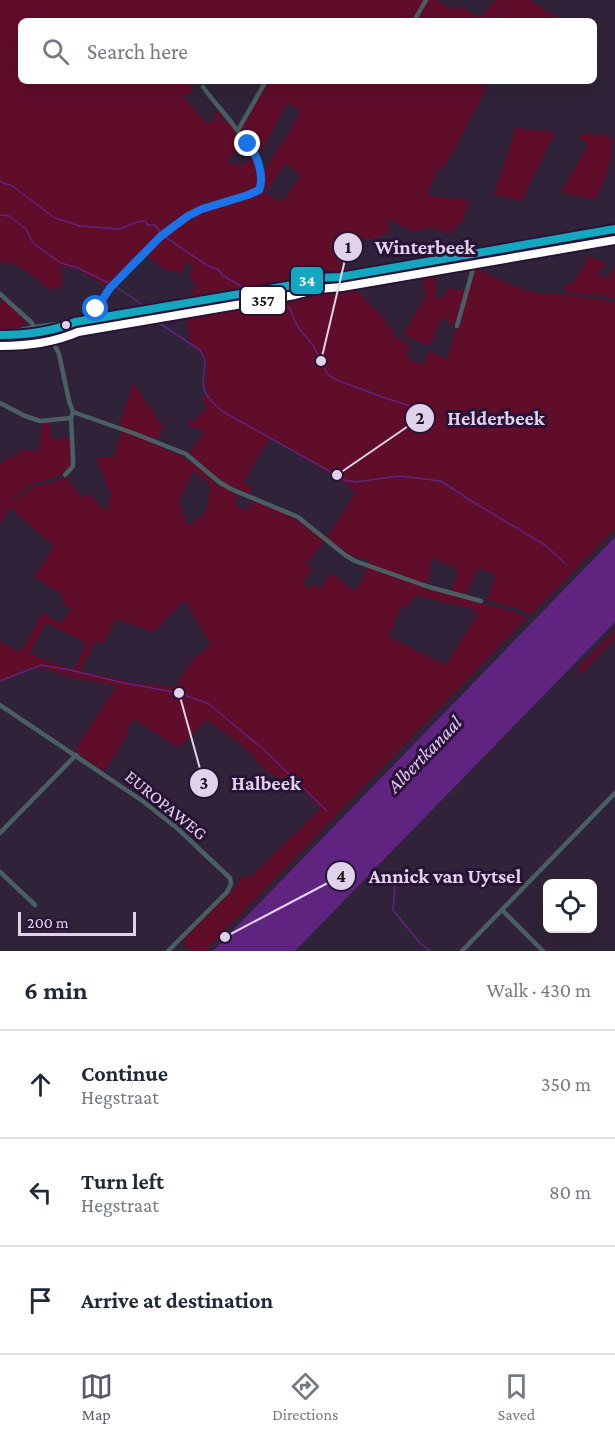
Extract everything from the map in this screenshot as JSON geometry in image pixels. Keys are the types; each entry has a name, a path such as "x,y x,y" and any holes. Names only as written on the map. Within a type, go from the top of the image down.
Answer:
{"main road":[{"path":"0,335 293,285 309,279 341,276 615,229"}],"street":[{"path":"416,18 426,0"},
{"path":"238,130 264,84"},
{"path":"94,319 96,309 110,288 160,237 188,216 202,209 259,190 262,182 250,147 203,87"},
{"path":"457,326 474,267 469,254"},
{"path":"0,294 32,323 35,330"},
{"path":"49,328 50,336 59,354 73,412 71,418 73,459 72,466 65,475"},
{"path":"0,403 35,420 71,418"},
{"path":"73,412 186,454 219,482 231,489 298,517 345,555 356,561 429,587 481,601"},
{"name":"EUROPAWEG","path":"0,705 124,787 178,829 230,878 231,884 226,892 168,951"},
{"path":"0,833 76,755"},
{"path":"462,951 615,793"},
{"path":"0,872 35,905"},
{"path":"502,910 543,951"}],"shaded area":[{"path":"0,0 436,0 454,10 459,5 480,18 18,18 18,84 190,84 194,92 183,97 207,123 216,120 213,115 220,111 223,115 221,117 223,123 229,120 248,146 227,158 230,165 236,162 239,167 253,158 260,185 254,192 186,216 160,235 108,287 75,268 60,267 63,286 49,290 12,262 8,266 0,260"},
{"path":"496,0 530,0 558,18 502,18 497,15 495,18 480,18"},
{"path":"266,84 482,84 487,87 444,168 438,169 428,195 470,201 461,224 453,234 444,230 442,233 432,227 413,232 388,219 390,232 382,234 382,237 358,240 340,266 343,269 352,267 352,271 310,275 187,300 197,284 189,278 193,265 185,263 182,273 165,270 145,254 187,219 209,209 264,192 282,202 301,175 285,164 268,190 264,188 262,176 301,110 287,103 257,159 240,132"},
{"path":"516,128 555,132 522,201 494,194"},
{"path":"582,133 611,137 610,161 595,200 561,192 589,143 582,141 580,138"},
{"path":"589,256 606,263 598,274 606,279 615,266 615,298 565,292 564,285 573,283"},
{"path":"433,264 436,298 445,298 447,288 466,291 456,324 442,318 430,346 403,335 425,297 422,265"},
{"path":"475,268 518,288 537,293 615,302 615,529 531,615 487,600 496,575 478,568 466,595 450,591 456,579 457,569 432,558 426,589 516,612 527,618 205,951 191,951 182,941 243,877 250,878 320,809 304,791 267,772 243,746 207,720 178,748 134,719 126,730 129,732 104,771 74,751 116,686 74,678 43,668 36,668 0,681 0,641 18,652 23,648 42,613 61,623 71,608 61,604 64,596 34,577 54,546 10,508 0,525 0,463 2,464 10,455 13,458 22,449 38,451 43,422 50,422 52,440 72,437 70,468 63,474 31,485 11,499 36,486 60,480 66,476 83,498 89,493 103,509 110,506 107,500 112,497 96,458 113,458 122,430 177,454 195,465 216,484 238,494 235,505 247,511 253,500 291,516 325,541 306,564 312,569 302,583 308,588 314,584 320,589 331,573 354,590 362,581 369,559 351,556 327,538 355,493 347,484 270,438 243,482 253,488 250,494 223,482 188,454 204,434 197,427 195,430 185,421 188,418 193,422 206,409 203,397 208,393 205,386 207,363 202,351 190,342 184,306 200,307 321,288 351,278 361,295 387,321 385,324 395,331 392,335 410,344 406,358 423,365 429,351 447,359","holes":["193,471 210,484 206,511 193,523 187,525 179,502","416,595 471,609 478,613 446,665 389,637 401,606 406,608","184,600 211,645 193,659 175,687 137,683 80,671 95,641 103,644 117,619 154,632","46,623 86,643 74,670 29,654"]},
{"path":"4,300 23,317 25,323 22,328 0,332 0,304"},
{"path":"133,383 163,426 157,441 119,426"},
{"path":"615,630 615,638 581,674 576,670"}],"water":[{"name":"Albertkanaal","path":"615,537 615,622 295,951 213,951"}],"waterway":[{"path":"0,181 11,185 55,218 80,226 119,229 145,221 148,225 155,225 161,233"},
{"path":"0,215 9,216 26,229 33,243 61,263 78,268 111,284"},
{"path":"165,237 244,288"},
{"path":"115,286 144,306"},
{"path":"254,297 258,305 290,308 295,322 313,345 328,375 382,397 429,412"},
{"path":"147,315 200,350 205,360 203,384 205,392 222,411 345,480 356,482 399,476 441,481 545,545 565,563"},
{"path":"0,681 41,665 179,693 209,704 263,749 327,811"},
{"path":"393,874 395,883 393,910 420,943 430,951"}],"transit line":[{"name":"34","path":"0,335 38,332 75,322 293,285 316,278 340,277 615,229"},
{"name":"357","path":"0,346 40,343 78,332 295,295 318,289 342,287 615,240"}],"place":[{"name":"Winterbeek","path":"321,361"},
{"name":"Helderbeek","path":"337,475"},
{"name":"Halbeek","path":"179,693"},
{"name":"Annick van Uytsel","path":"225,937"}],"route":[{"path":"96,309 110,288 160,237 188,216 259,190 261,176 254,153 248,144"}]}
